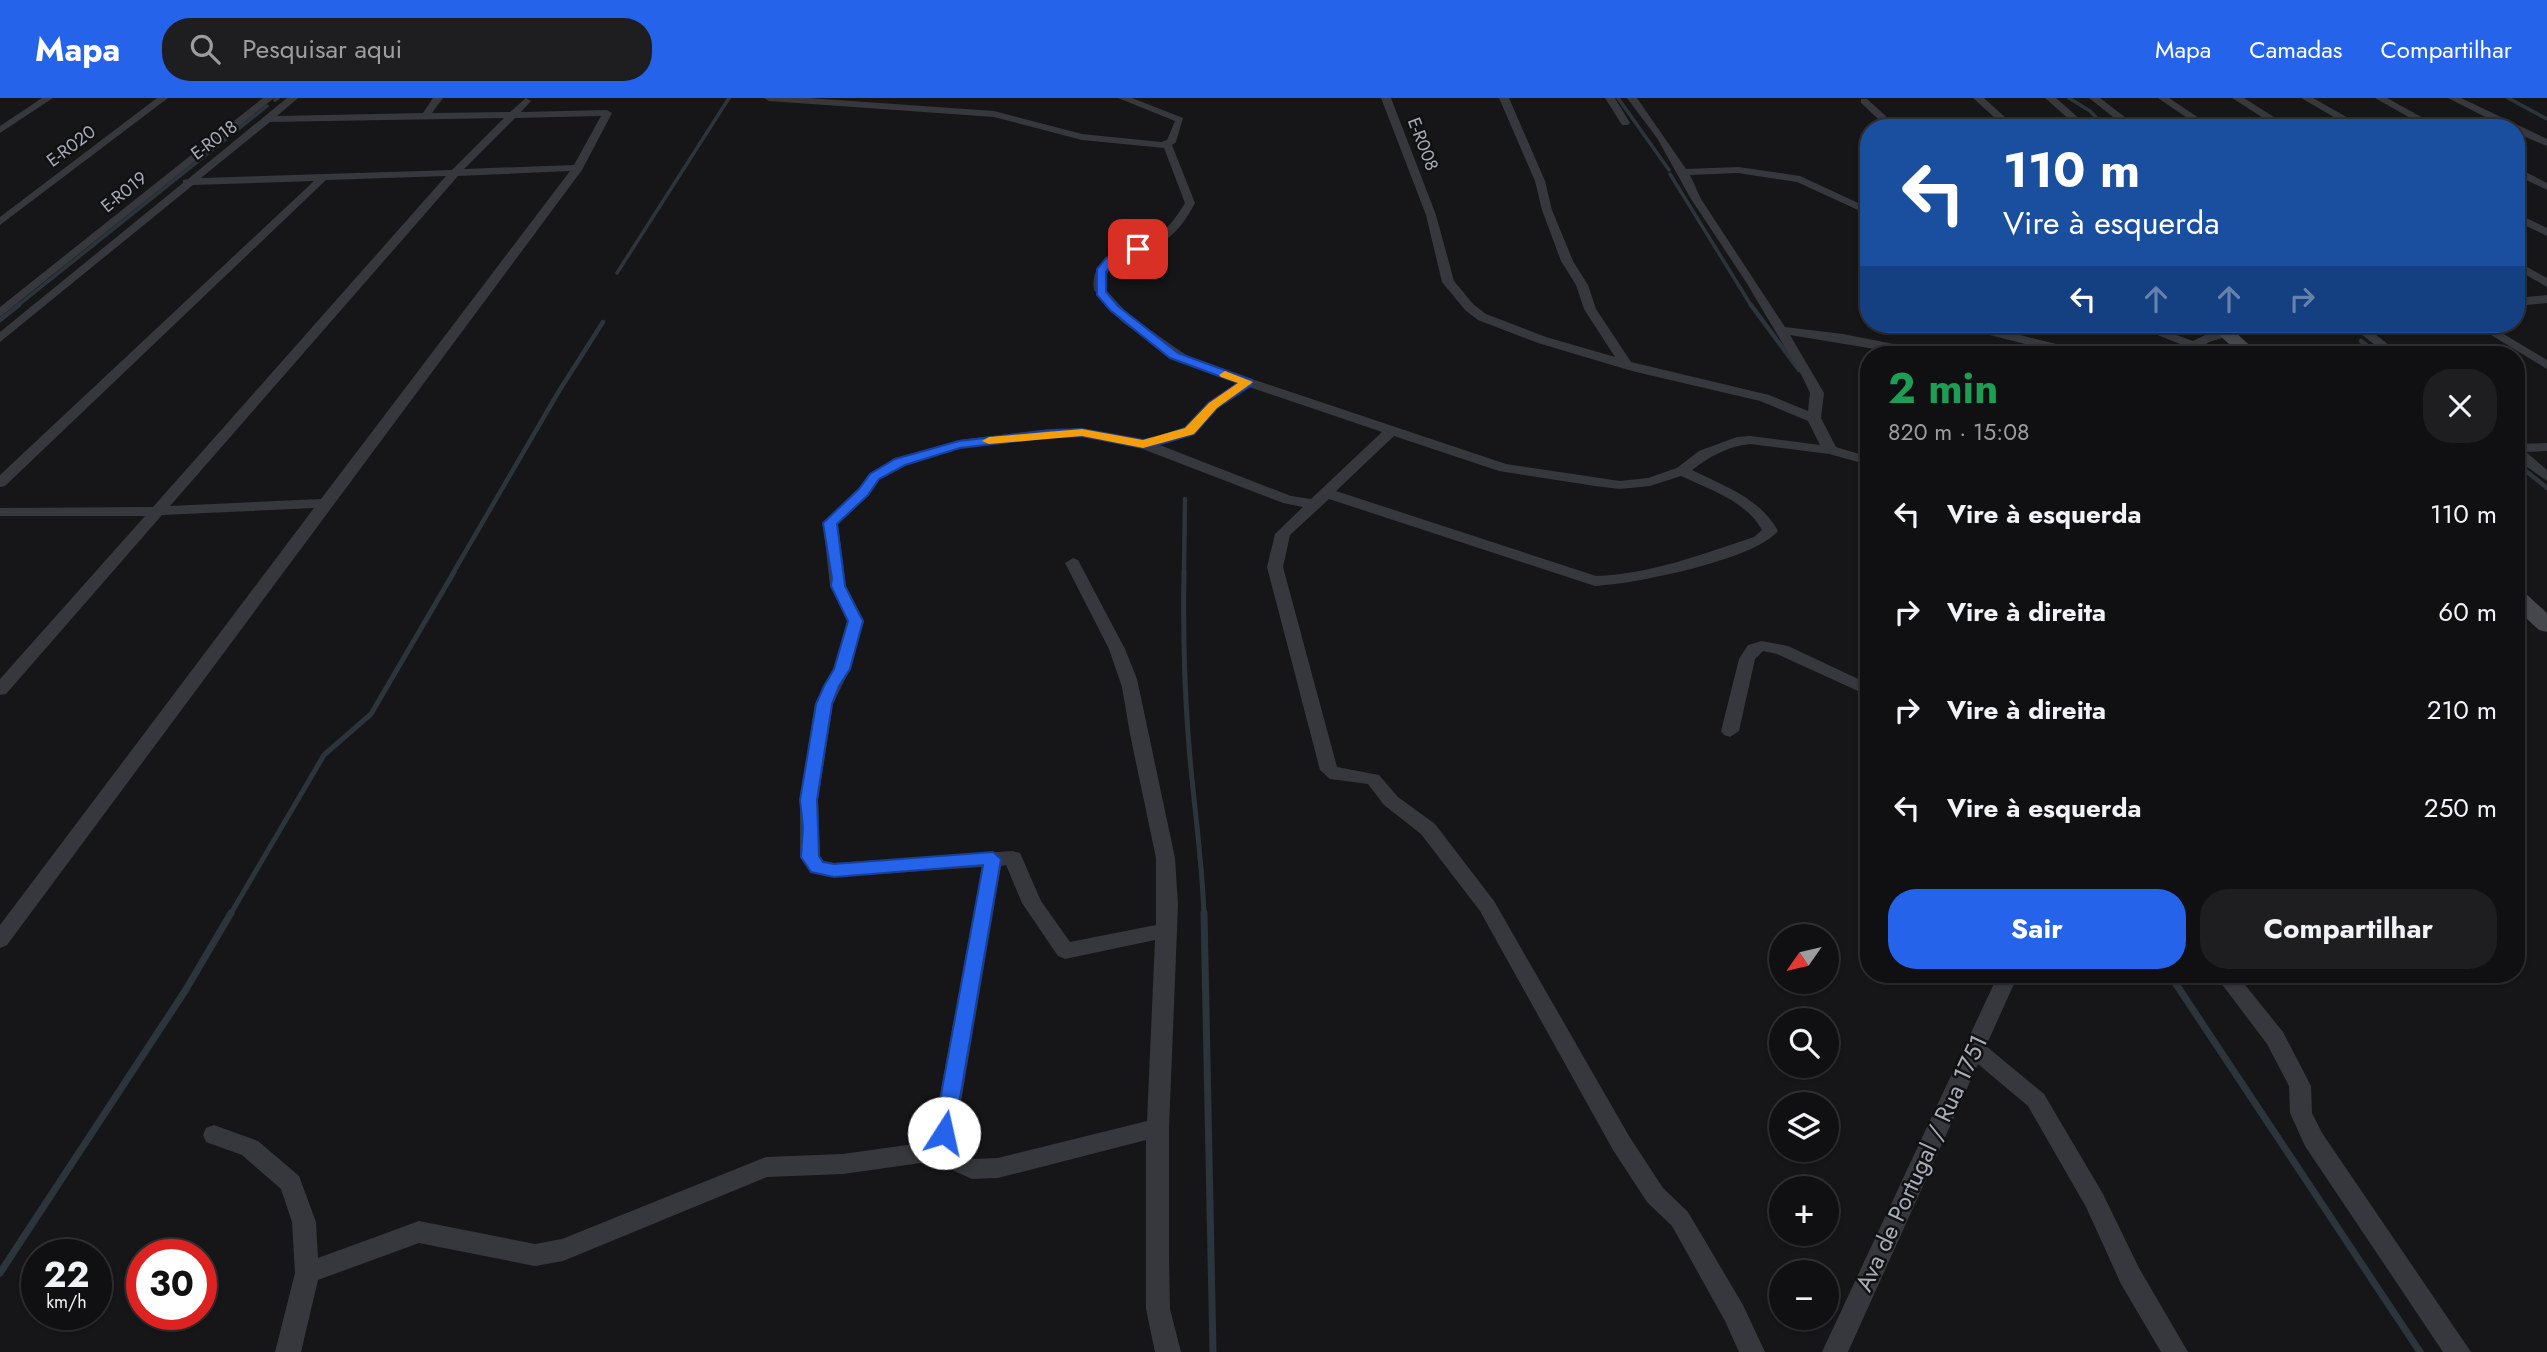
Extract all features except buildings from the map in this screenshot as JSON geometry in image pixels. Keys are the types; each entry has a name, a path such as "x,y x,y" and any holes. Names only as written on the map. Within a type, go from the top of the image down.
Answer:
{"street":[{"path":"0,130 48,98"},
{"name":"E-R020","path":"0,222 163,98"},
{"path":"425,117 438,98"},
{"path":"769,98 994,114 1082,137 1167,144 1171,142 1180,120 1123,98"},
{"path":"1140,104 1156,98"},
{"name":"E-R008","path":"1386,98 1427,203 1441,249 1443,271 1448,282 1469,307 1482,317 1507,328 1626,365 1765,398 1814,418"},
{"path":"1504,98 1540,181 1567,261 1582,285 1590,309 1626,365"},
{"path":"1610,98 1625,123"},
{"path":"1632,98 1683,172 1696,199 1781,330 1817,393 1814,418 1830,450"},
{"path":"1978,98 2002,119"},
{"path":"2050,98 2074,119"},
{"path":"2094,98 2122,119"},
{"path":"2163,98 2195,119"},
{"path":"2237,98 2271,119"},
{"path":"2306,98 2344,119"},
{"path":"2380,98 2419,119"},
{"path":"2453,98 2497,119"},
{"path":"266,101 290,101"},
{"name":"E-R019","path":"0,313 266,101"},
{"name":"E-R018","path":"0,338 187,182 290,101"},
{"path":"0,691 455,173 526,101"},
{"path":"1864,101 1884,119"},
{"path":"0,940 578,169 607,113 270,119"},
{"path":"2525,132 2547,143"},
{"path":"1167,144 1178,166 1190,203 1168,235 1110,260 1101,271 1101,292 1114,308 1174,355 1390,432 1504,468 1595,482 1636,485 1682,471 1704,454 1737,441 1770,441 1830,450 1860,458"},
{"path":"187,182 578,169"},
{"path":"1683,172 1738,170 1800,179 1860,208"},
{"path":"2525,175 2547,187"},
{"path":"0,483 324,177"},
{"path":"2525,221 2547,233"},
{"path":"2525,270 2547,284"},
{"path":"2525,301 2547,299"},
{"path":"2532,301 2547,309"},
{"path":"1781,330 1883,346"},
{"path":"1997,333 2048,346"},
{"path":"2160,333 2193,345 2218,333"},
{"path":"2366,333 2384,346"},
{"path":"2494,333 2515,346"},
{"path":"2525,352 2547,365"},
{"path":"1143,444 1189,431 1213,405 1247,382"},
{"path":"1390,432 1281,537 1275,567 1329,770 1336,775 1373,779 1378,782 1391,801 1428,829 1487,906 1621,1143 1655,1195 1680,1219 1734,1313 1752,1352"},
{"path":"1166,930 1065,951 1032,903 1013,858 834,870 818,867 810,857 809,800 824,704 842,669 856,621 838,586 830,523 886,468 959,444 1051,433 1082,433 1143,444 1288,500 1314,504 1595,581 1630,580 1660,575 1759,540 1770,531 1767,520 1752,509 1682,471"},
{"path":"2525,448 2547,447"},
{"path":"2525,457 2547,477"},
{"path":"0,512 157,511 325,503"},
{"path":"1073,564 1115,645 1129,680 1139,740 1167,855 1170,903 1166,930 1158,1128 1157,1306 1168,1352"},
{"path":"2525,605 2547,625"},
{"path":"1730,731 1747,659 1754,649 1762,646 1782,650 1860,687"},
{"path":"942,1155 993,859"},
{"name":"Ava de Portugal / Rua 1751","path":"1835,1352 2004,983"},
{"path":"2231,983 2275,1038 2300,1086 2301,1113 2313,1139 2458,1352"},
{"path":"1974,1048 2036,1100 2095,1201 2130,1276 2175,1352"},
{"path":"307,1273 419,1232 534,1255 563,1250 766,1167 843,1164 921,1153 942,1155 972,1169 998,1168 1158,1128"},
{"path":"214,1135 250,1149 291,1183 304,1222 307,1273 288,1352"}],"waterway":[{"path":"617,273 729,98"},
{"path":"1618,98 1669,170"},
{"path":"2069,98 2098,119"},
{"path":"2508,98 2547,119"},
{"path":"16,307 267,106"},
{"path":"1670,174 1752,307"},
{"path":"0,320 19,305"},
{"path":"1751,305 1799,370"},
{"path":"453,573 559,391 603,322"},
{"path":"2361,341 2367,346"},
{"path":"2525,470 2547,488"},
{"path":"1184,573 1185,499"},
{"path":"230,915 324,755 371,714 454,572"},
{"path":"1184,573 1187,713 1204,915"},
{"path":"0,1273 185,991 231,913"},
{"path":"1204,913 1213,1352"},
{"path":"2175,983 2420,1352"}],"slow traffic":[{"path":"989,441 1051,433 1082,433 1143,444 1178,436 1199,424 1213,405 1247,382 1225,375"}],"route":[{"path":"944,1133 993,859 834,870 818,867 810,857 809,800 824,704 842,669 856,621 838,586 830,523 864,492 875,476 900,462 959,444 1051,433 1082,433 1143,444 1178,436 1199,424 1213,405 1247,382 1174,355 1114,308 1101,292 1101,271 1110,260 1138,249"}]}
